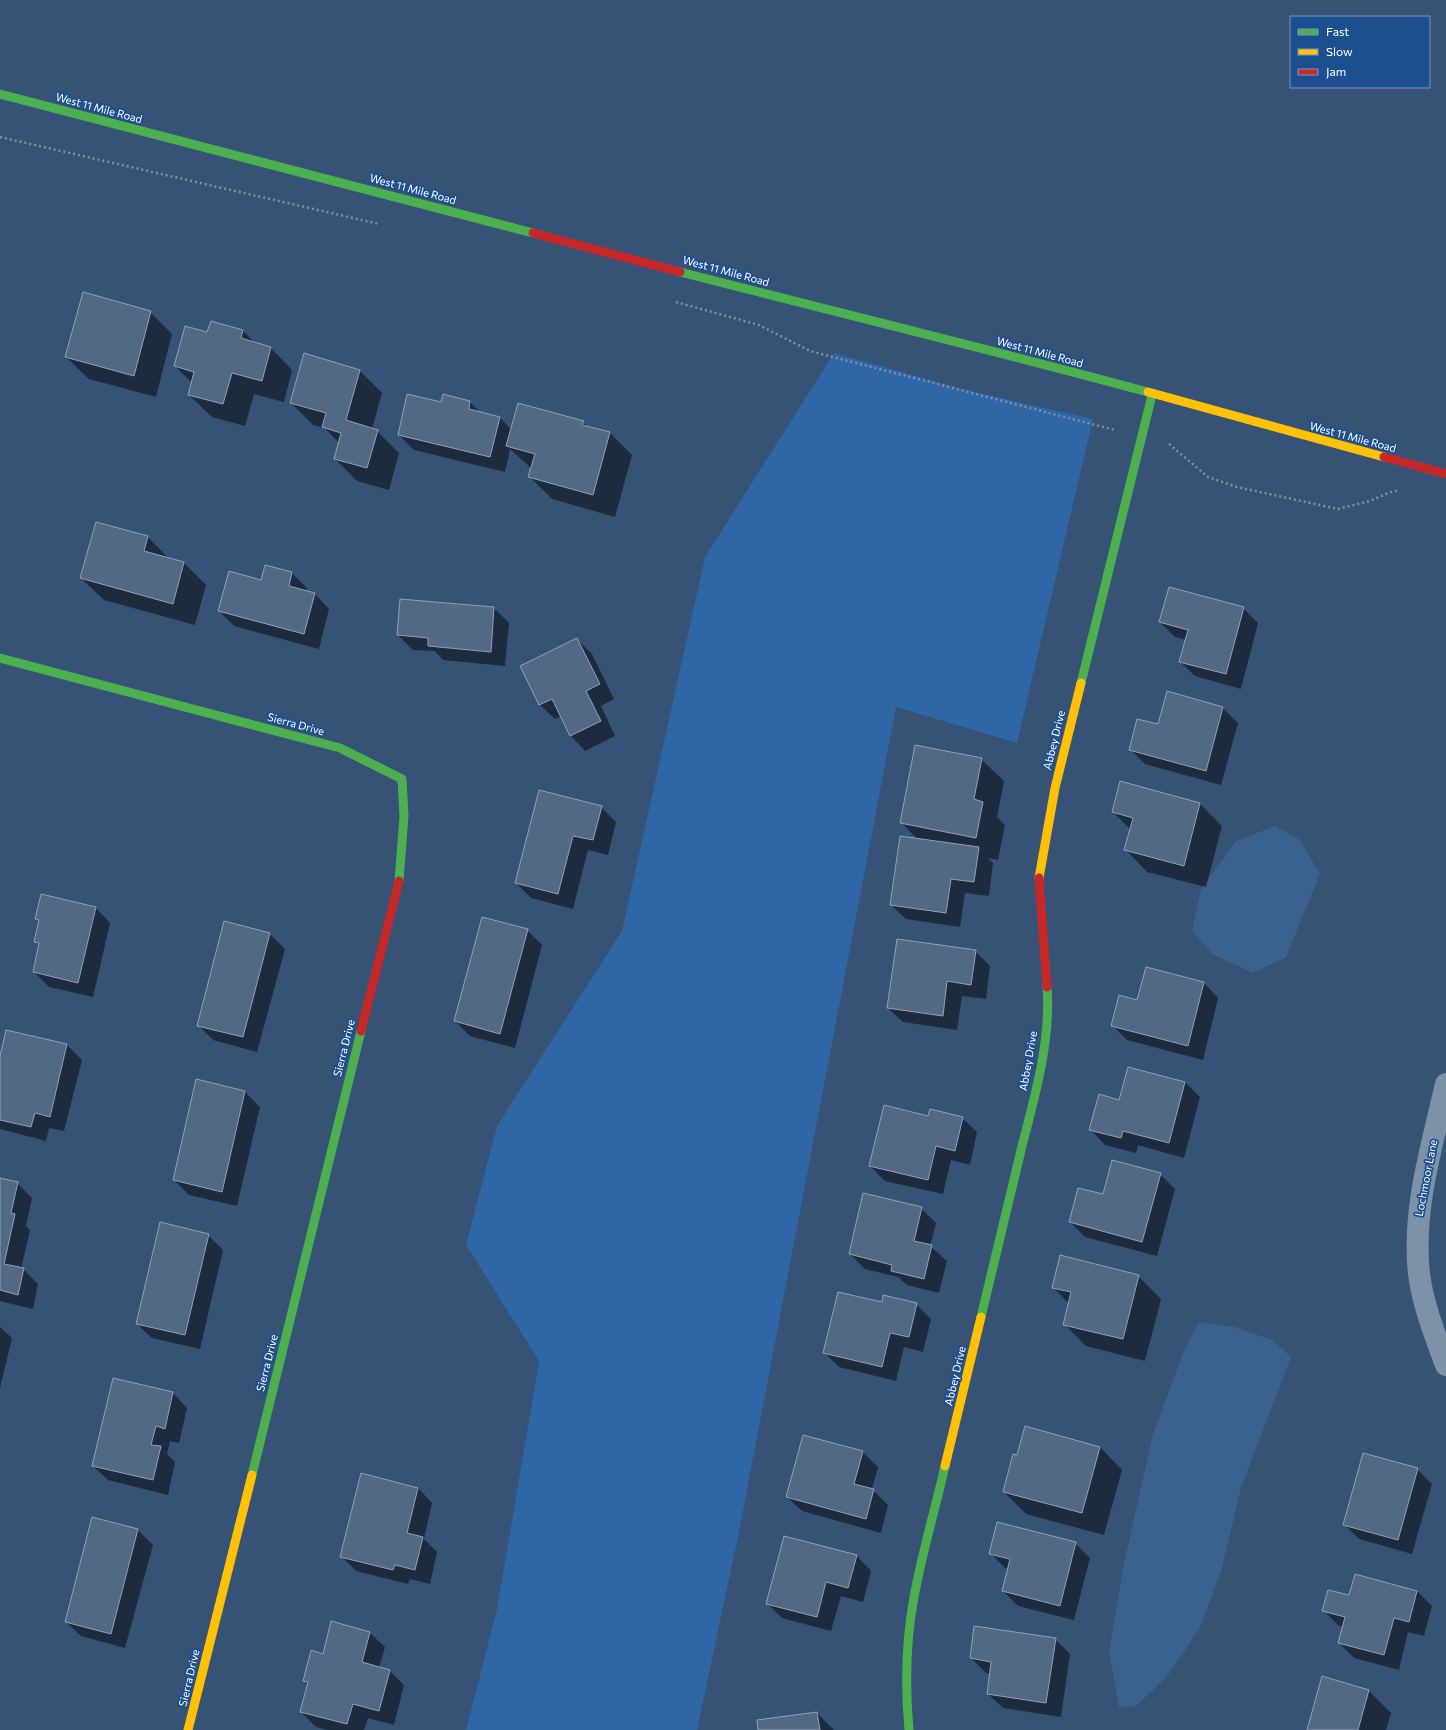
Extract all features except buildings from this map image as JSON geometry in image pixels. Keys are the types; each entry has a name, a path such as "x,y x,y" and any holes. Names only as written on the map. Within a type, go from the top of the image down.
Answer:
{"street":[{"name":"West 11 Mile Road","path":"0,94 834,312 1033,361 1152,395 1446,474"},
{"name":"Abbey Drive","path":"908,1730 906,1697 908,1647 914,1597 1036,1090 1045,1039 1048,998 1039,886 1042,850 1055,788 1152,395"},
{"name":"Sierra Drive","path":"0,658 340,748 402,779 404,816 400,875 354,1053 301,1279 188,1730"},
{"name":"Lochmoor Lane","path":"1446,1084 1422,1190 1418,1214 1417,1244 1419,1275 1427,1312 1446,1365"}],"path":[{"path":"0,137 380,225"},
{"path":"669,300 758,325 810,351 1170,445 1208,477 1237,486 1338,509 1370,501 1393,491 1399,491"}],"shaded area":[{"path":"834,353 970,391 1093,419 1017,743 896,707 739,1532 697,1730 466,1730 497,1609 539,1361 466,1245 497,1126 622,931 705,557"},
{"path":"1275,826 1300,840 1320,874 1286,957 1253,973 1213,954 1192,931 1201,889 1236,841"},
{"path":"1198,1322 1235,1327 1272,1340 1291,1357 1241,1488 1222,1568 1200,1628 1166,1678 1136,1706 1119,1707 1109,1651 1124,1563 1153,1434 1183,1353"}],"traffic: fast":[{"path":"0,94 533,233"},
{"path":"680,272 1148,392"},
{"path":"1081,683 1152,395"},
{"path":"0,658 340,748 402,779 404,816 399,881"},
{"path":"981,1317 1033,1104 1045,1046 1048,1007 1047,987"},
{"path":"252,1475 361,1031"},
{"path":"909,1730 907,1663 911,1613 921,1564 945,1466"}],"traffic: slow":[{"path":"1148,392 1384,457"},
{"path":"1039,878 1055,788 1081,683"},
{"path":"945,1466 981,1317"},
{"path":"188,1730 252,1475"}],"traffic: jam":[{"path":"533,233 680,272"},
{"path":"1384,457 1446,474"},
{"path":"1039,878 1047,987"},
{"path":"361,1031 399,881"}]}
